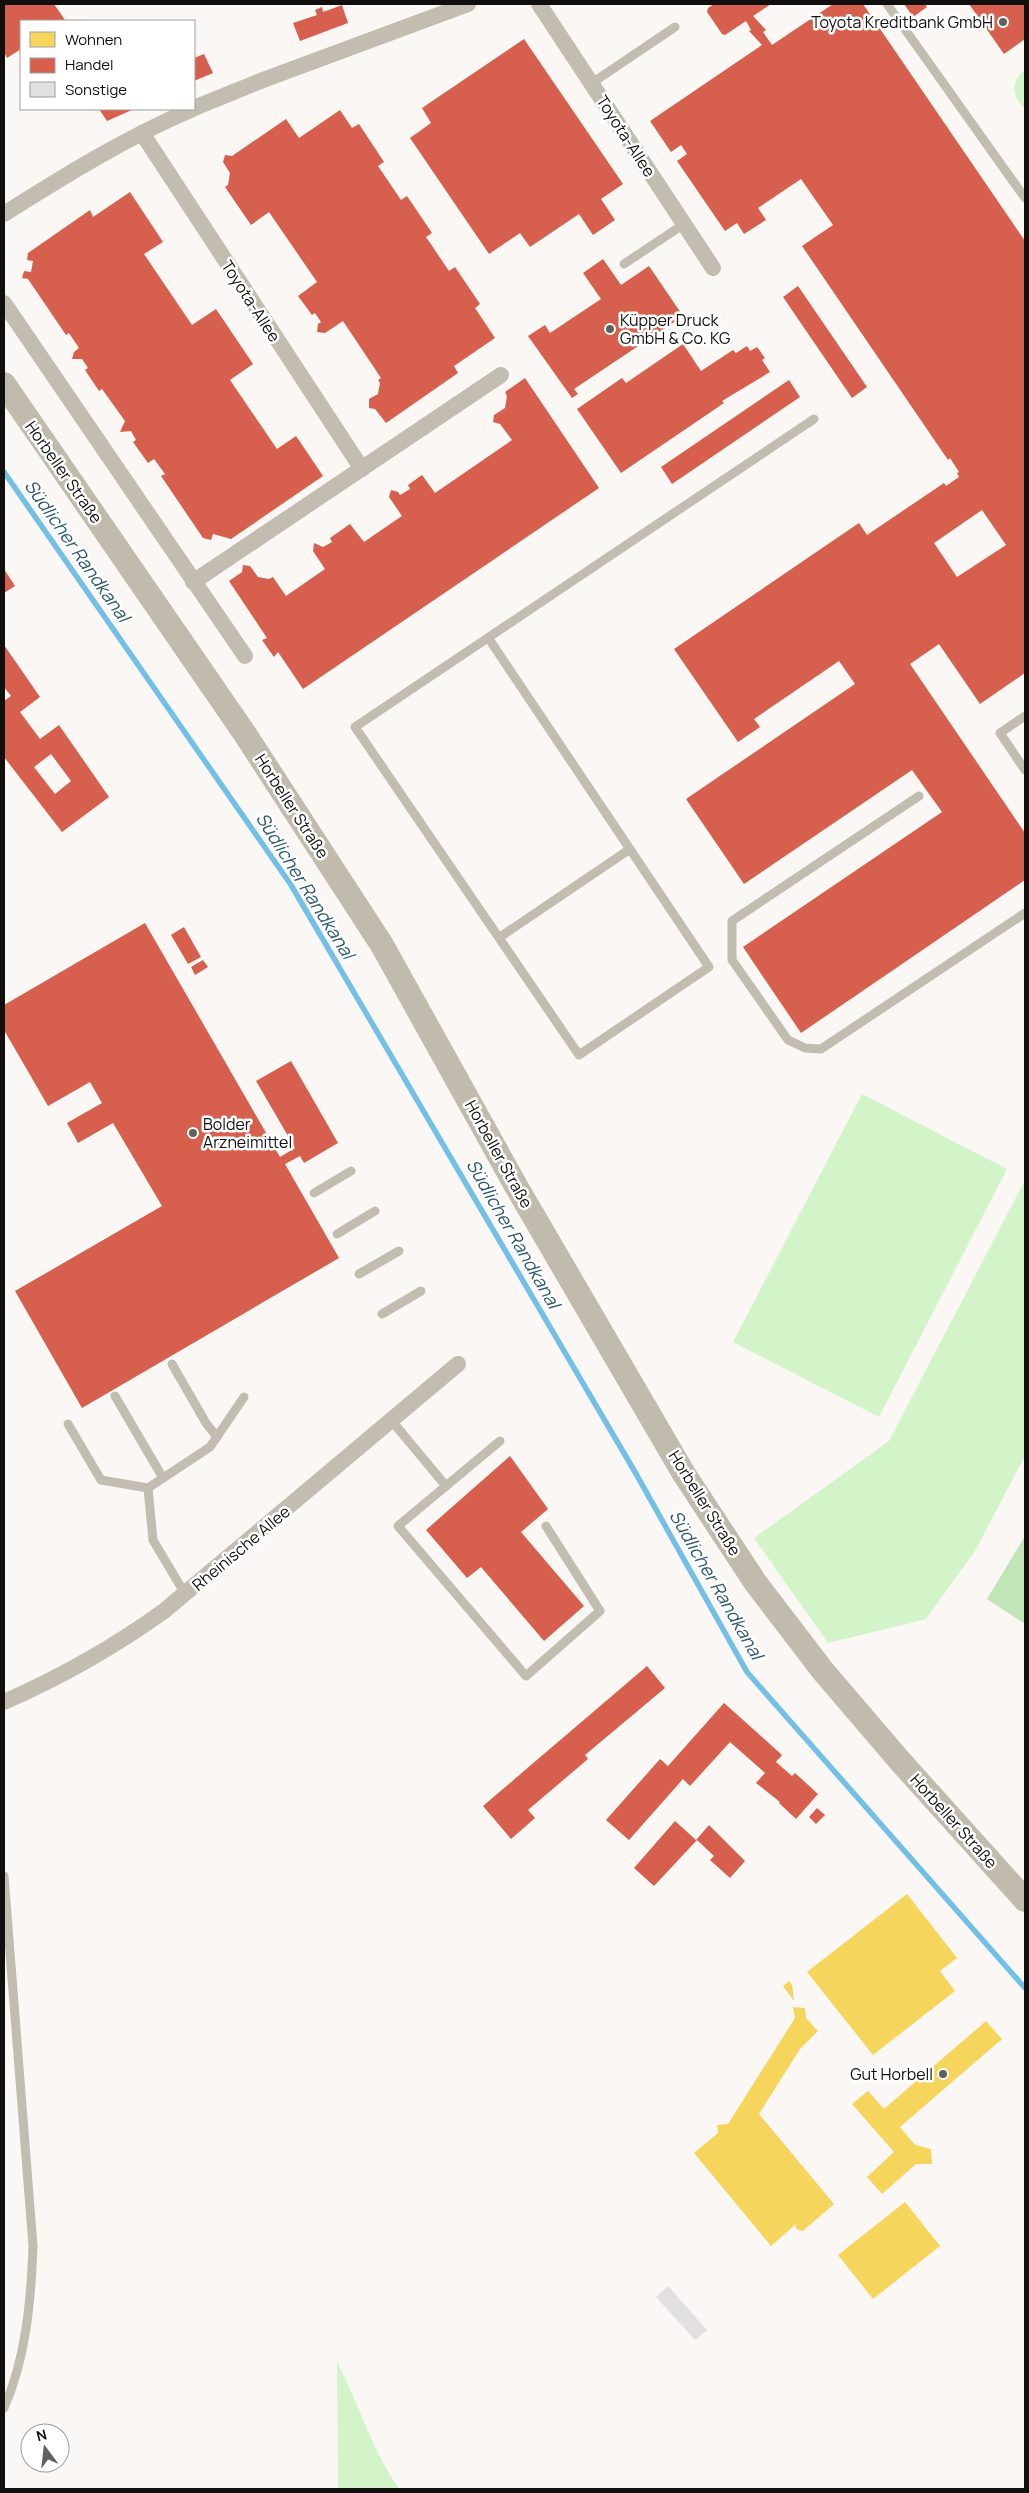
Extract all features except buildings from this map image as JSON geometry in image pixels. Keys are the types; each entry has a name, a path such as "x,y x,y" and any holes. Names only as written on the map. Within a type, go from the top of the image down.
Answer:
{"main road":[{"name":"Horbeller Straße","path":"4,384 245,734 382,944 516,1186 684,1474 755,1582 823,1671 900,1762 1025,1900"}],"street":[{"path":"195,108 263,80 468,4"},
{"name":"Toyota-Allee","path":"539,4 713,268"},
{"path":"4,214 44,189 142,134 191,110"},
{"name":"Toyota-Allee","path":"142,134 362,469"},
{"path":"4,303 245,656"},
{"path":"193,582 501,375"},
{"name":"Rheinische Allee","path":"4,1702 32,1690 125,1639 186,1594 458,1364"}],"lane":[{"path":"887,4 1025,198"},
{"path":"592,83 675,27"},
{"path":"624,264 684,224"},
{"path":"489,639 709,968 579,1055 355,727 814,420"},
{"path":"1025,716 1000,733 1025,770"},
{"path":"919,796 732,921 732,960 788,1040 805,1048 821,1049 1025,913"},
{"path":"500,937 630,849"},
{"path":"314,1193 351,1171"},
{"path":"337,1234 375,1211"},
{"path":"360,1274 399,1251"},
{"path":"382,1314 421,1291"},
{"path":"172,1364 206,1423 217,1436"},
{"path":"115,1396 163,1478"},
{"path":"68,1424 101,1480 148,1488 210,1447 244,1397"},
{"path":"391,1420 446,1486"},
{"path":"500,1441 398,1526 526,1676 600,1611 546,1526"},
{"path":"148,1488 153,1540 186,1594"},
{"path":"4,1876 33,2246 32,2290 24,2342 11,2392 4,2408"}],"green space":[{"path":"1025,70 1025,109 1017,100 1014,89 1017,79"},
{"path":"862,1094 1007,1169 879,1417 733,1342"},
{"path":"1025,1180 1025,1456 975,1551 926,1619 828,1643 754,1538 889,1441"},
{"path":"1025,1536 1025,1624 987,1599"},
{"path":"337,2362 373,2443 399,2489 338,2489"}],"waterway":[{"name":"Südlicher Randkanal","path":"4,472 291,885 635,1472 747,1672 1025,1988"}],"place":[{"name":"Toyota Kreditbank GmbH","path":"1003,22"},
{"name":"Küpper Druck GmbH & Co. KG","path":"610,329"},
{"name":"Bolder Arzneimittel","path":"193,1133"},
{"name":"Gut Horbell","path":"943,2074"}]}
